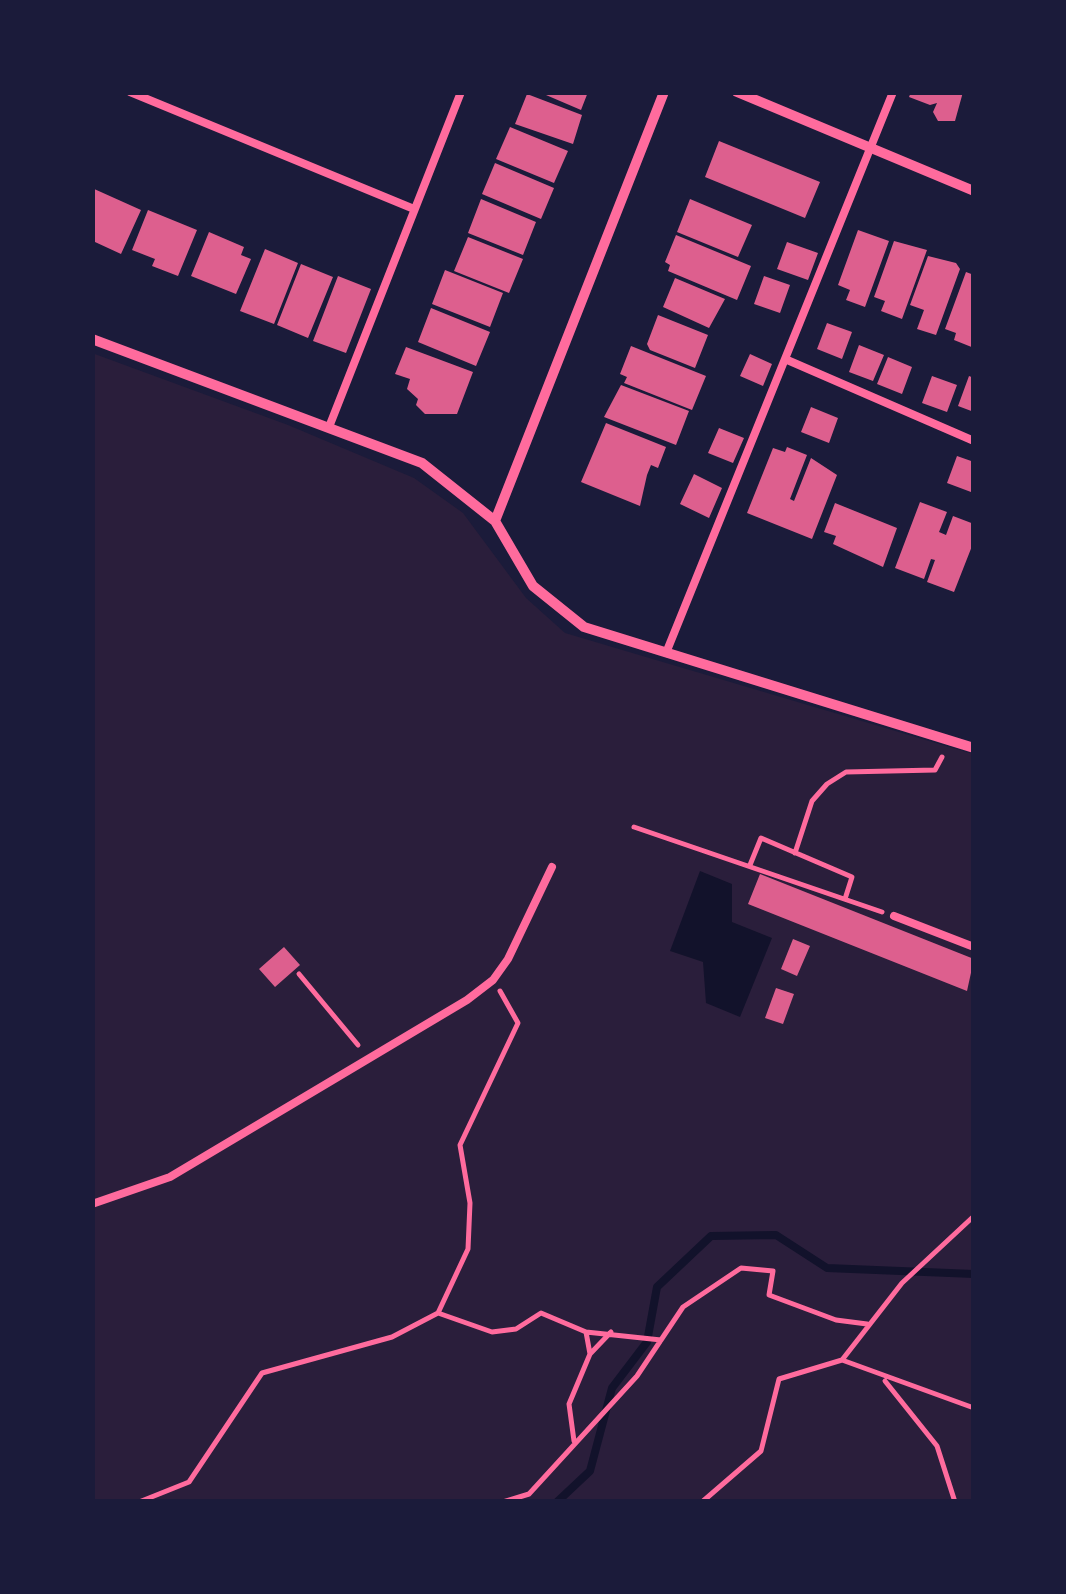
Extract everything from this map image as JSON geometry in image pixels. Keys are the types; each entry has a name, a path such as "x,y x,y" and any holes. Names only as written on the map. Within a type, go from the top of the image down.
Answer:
{"street":[{"path":"496,522 664,92"},
{"path":"737,92 974,192"},
{"path":"92,339 422,462 496,522 533,586 584,626 974,748"}],"lane":[{"path":"130,92 414,209"},
{"path":"330,426 461,92"},
{"path":"666,653 892,92"},
{"path":"785,359 974,440"},
{"path":"92,1204 134,1193 170,1177 493,980 508,959 552,867"},
{"path":"894,916 974,947"}],"path":[{"path":"795,853 812,801 827,784 846,772 935,770 949,741"},
{"path":"634,827 894,916"},
{"path":"750,865 761,838 852,877 845,899"},
{"path":"300,974 368,1057"},
{"path":"139,1502 189,1482 262,1374 392,1337 438,1312 468,1250 470,1203 460,1145 518,1023 493,980"},
{"path":"702,1502 762,1451 779,1379 842,1360 902,1284 974,1216"},
{"path":"502,1502 529,1494 637,1376 683,1307 741,1268 774,1271 769,1295 836,1320 867,1324"},
{"path":"438,1312 492,1332 516,1329 540,1313 586,1332 660,1340"},
{"path":"586,1332 590,1354"},
{"path":"574,1441 570,1404 590,1354 611,1332"},
{"path":"842,1360 974,1408"},
{"path":"883,1378 937,1446 955,1502"}],"shaded area":[{"path":"92,353 288,425 414,478 463,513 526,598 565,633 973,754 973,1501 93,1501"},
{"path":"700,871 732,884 732,922 772,938 740,1017 706,1003 703,962 670,951"}],"building":[{"path":"539,92 588,92 581,110"},
{"path":"911,92 963,92 955,121 938,121 933,112 937,103 930,105 909,97"},
{"path":"527,94 582,115 573,144 515,124"},
{"path":"510,127 568,151 554,183 496,159"},
{"path":"719,141 820,182 805,218 705,177"},
{"path":"495,163 554,188 541,219 482,194"},
{"path":"92,188 141,210 121,254 95,242"},
{"path":"481,199 536,222 523,255 468,233"},
{"path":"690,199 752,225 738,257 677,232"},
{"path":"148,210 197,230 178,276 152,266 155,259 132,250"},
{"path":"858,230 889,241 865,307 846,300 850,290 838,285"},
{"path":"209,232 244,247 241,255 251,259 236,294 191,276"},
{"path":"676,235 751,266 737,300 668,271 670,265 665,262"},
{"path":"468,237 523,259 509,293 454,271"},
{"path":"894,241 927,250 902,319 881,311 885,301 874,297"},
{"path":"787,242 818,253 808,280 777,269"},
{"path":"265,249 298,263 274,324 240,311"},
{"path":"928,256 956,263 960,269 936,335 917,329 924,310 910,305"},
{"path":"301,264 333,277 308,338 277,325"},
{"path":"445,270 503,293 490,327 432,304"},
{"path":"966,272 974,275 974,348 954,340 956,333 945,329"},
{"path":"338,276 371,289 346,353 313,341"},
{"path":"764,276 790,285 780,313 754,304"},
{"path":"675,278 725,299 709,328 663,307"},
{"path":"431,308 490,332 476,366 418,342"},
{"path":"658,315 708,335 695,368 650,350 647,344"},
{"path":"827,323 852,332 842,359 817,349"},
{"path":"859,345 884,355 873,381 849,372"},
{"path":"631,346 706,376 692,410 624,383 627,377 620,374"},
{"path":"406,347 473,372 457,414 425,414 416,405 418,399 407,389 410,379 395,374"},
{"path":"750,354 772,364 763,386 740,376"},
{"path":"888,357 912,367 902,394 877,384"},
{"path":"932,376 957,385 947,412 922,403"},
{"path":"969,376 974,378 974,412 958,406"},
{"path":"621,385 689,411 676,445 604,417"},
{"path":"811,407 838,418 829,443 801,432"},
{"path":"606,423 666,447 658,468 651,465 640,506 581,482"},
{"path":"719,428 744,438 733,463 708,453"},
{"path":"787,447 807,455 790,499 794,501 811,458 837,475 812,539 747,513 773,448 785,452"},
{"path":"957,456 974,462 971,492 947,483"},
{"path":"694,474 722,488 709,518 680,504"},
{"path":"920,502 947,512 939,532 946,535 953,516 974,524 974,541 954,592 927,582 935,560 931,559 924,579 895,568"},
{"path":"835,503 897,528 883,567 833,544 836,536 824,532"},
{"path":"760,874 974,959 967,991 748,904"},
{"path":"793,939 810,946 797,976 781,969"},
{"path":"284,947 300,965 275,987 259,969"},
{"path":"776,988 794,994 783,1024 765,1018"}],"waterway":[{"path":"557,1502 590,1471 612,1388 647,1342 657,1287 711,1236 776,1235 827,1268 974,1274"}]}
